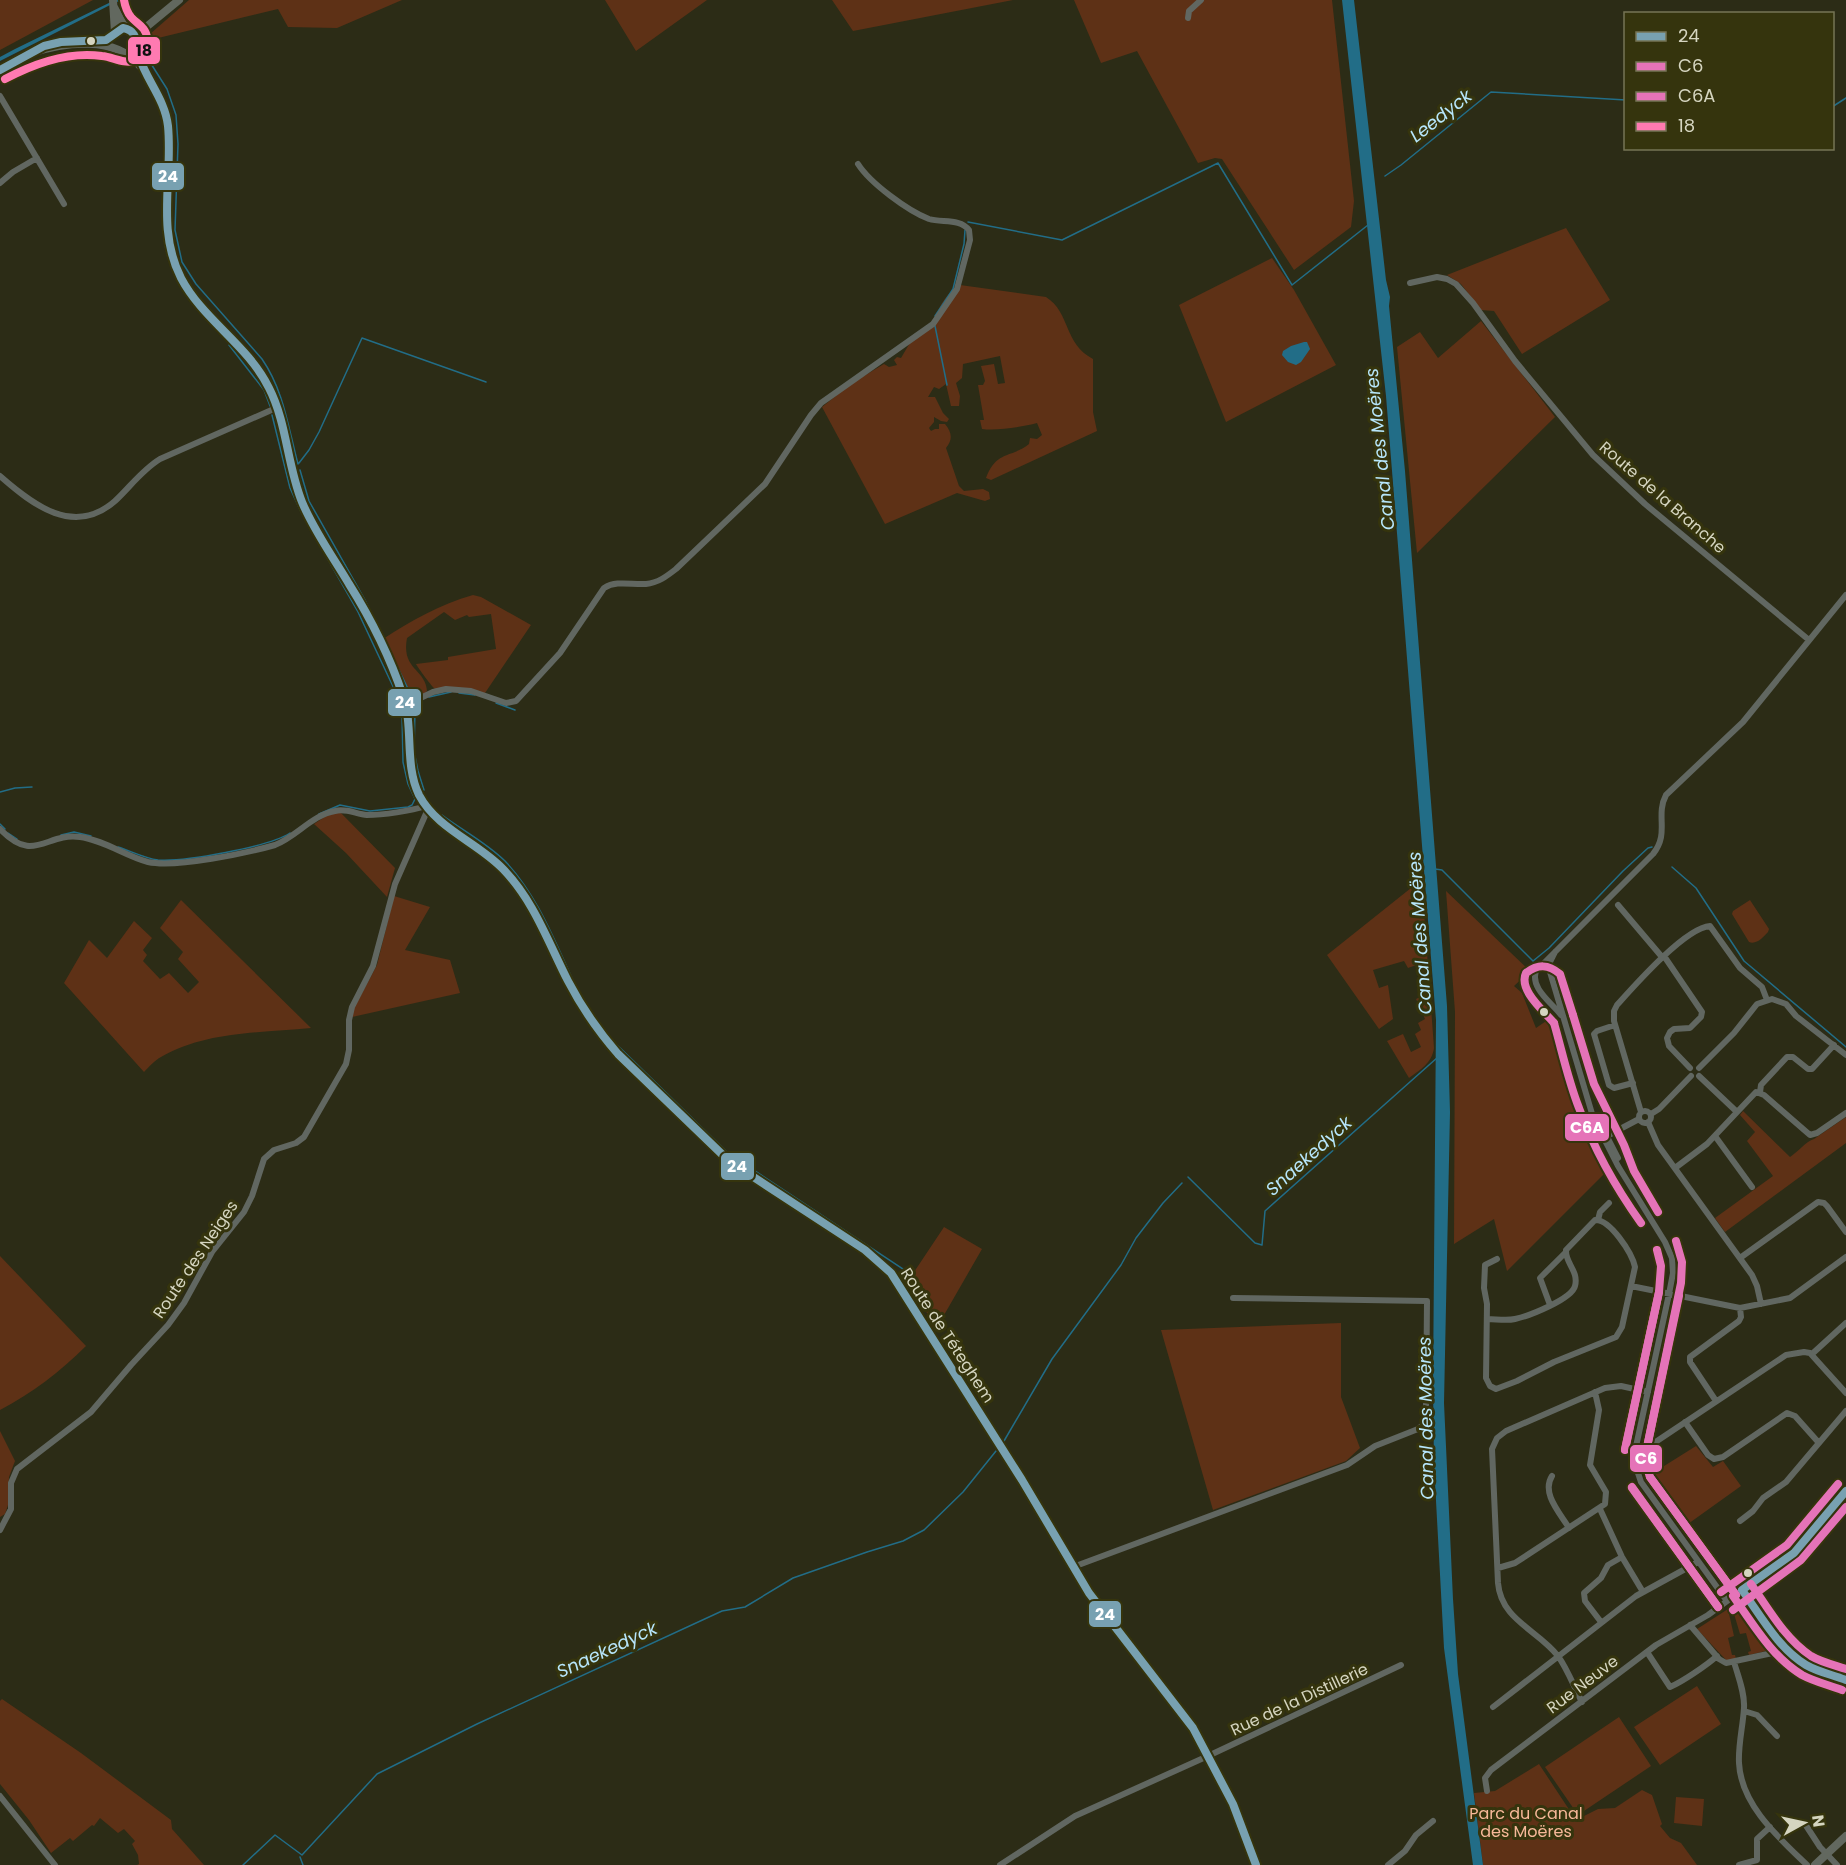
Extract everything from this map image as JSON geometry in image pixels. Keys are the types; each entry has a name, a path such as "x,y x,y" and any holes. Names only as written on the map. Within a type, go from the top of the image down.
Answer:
{"main road":[{"path":"32,53 67,45 92,45 116,48 125,52 132,50 143,30 179,0"},
{"path":"114,3 128,29 135,34 136,42"},
{"path":"114,3 113,43 116,48"},
{"path":"0,70 42,47 57,42 101,41 119,29 145,24 162,14"},
{"name":"Route de Téteghem","path":"136,42 138,55 162,100 168,125 166,223 172,257 190,293 259,371 270,388 303,504 359,600 406,705 409,723 410,770 416,788 427,807 443,824 496,862 517,884 533,909 586,1015 618,1054 729,1161 865,1250 885,1266 899,1284 1098,1605 1187,1719 1241,1823 1256,1865"},
{"name":"Route de Téteghem","path":"125,52 150,78"},
{"path":"1845,1678 1807,1666 1786,1648 1742,1590 1796,1550 1846,1491"},
{"path":"1815,1865 1846,1836"}],"street":[{"path":"1188,18 1189,11 1201,0"},
{"path":"0,96 64,204"},
{"path":"0,183 13,172 37,158"},
{"path":"406,705 433,692 446,689 471,691 506,703 516,701 562,650 604,588 615,583 651,583 672,572 765,484 821,403 933,324 957,289 970,240 969,230 959,223 922,216 879,187 858,164"},
{"name":"Route de la Branche","path":"1410,283 1437,277 1448,279 1458,286 1512,358 1593,455 1646,504 1809,640"},
{"path":"0,476 20,493 52,513 71,517 88,516 111,504 157,461 276,408"},
{"path":"1563,1018 1538,988 1534,980 1536,971 1652,856 1662,838 1662,807 1666,795 1743,722 1846,595"},
{"path":"0,829 14,841 27,846 40,846 64,838 78,837 146,861 173,863 278,844 333,811 345,810 373,814 427,807"},
{"name":"Route des Neiges","path":"0,1530 12,1505 11,1483 16,1469 91,1412 168,1325 188,1297 212,1252 244,1212 264,1159 272,1151 296,1143 304,1137 342,1074 349,1055 352,1007 374,966 395,884 427,807"},
{"path":"1618,904 1663,956 1702,1012 1701,1017 1690,1028 1674,1029 1667,1038 1669,1046 1690,1068 1691,1076"},
{"path":"1648,1122 1642,1122 1613,1016 1616,1006 1663,956 1685,939 1710,926 1740,968 1762,987 1767,1000"},
{"path":"1555,952 1549,966 1552,980 1590,1109 1624,1176 1670,1252 1673,1270 1635,1451 1635,1465 1640,1480 1727,1601"},
{"path":"1534,980 1543,975 1552,980"},
{"path":"1699,1076 1699,1068 1738,1028 1755,1006 1767,1000 1776,999 1784,1003 1796,1016 1846,1055"},
{"path":"1615,1025 1597,1031 1594,1038 1610,1087 1616,1088 1632,1083"},
{"path":"1760,1092 1761,1085 1788,1056 1794,1057 1812,1070 1834,1045"},
{"path":"1690,1068 1695,1066 1699,1068"},
{"path":"1691,1076 1699,1076 1737,1112"},
{"path":"1648,1122 1651,1114 1659,1109 1691,1076"},
{"path":"1675,1168 1705,1146 1755,1093 1760,1092"},
{"path":"1760,1092 1810,1135 1816,1134 1846,1113"},
{"path":"1605,1137 1646,1111 1651,1114"},
{"path":"1648,1122 1656,1143 1754,1279 1761,1304"},
{"path":"1715,1136 1752,1187"},
{"path":"1740,1258 1818,1202 1827,1206 1846,1232"},
{"path":"1598,1220 1599,1213 1609,1203"},
{"path":"1497,1258 1488,1262 1485,1268 1487,1319 1485,1378 1490,1386 1498,1389 1614,1338 1621,1330 1635,1266 1614,1231 1603,1221 1593,1222 1540,1278 1550,1305"},
{"path":"1487,1319 1514,1320 1568,1296 1575,1286 1575,1272 1566,1252"},
{"path":"1631,1286 1740,1308 1791,1297 1846,1257"},
{"path":"1073,1567 1347,1465 1374,1446 1418,1429 1424,1424 1428,1301 1233,1298"},
{"path":"1716,1401 1690,1362 1690,1357 1738,1323 1741,1318 1740,1308"},
{"path":"1812,1354 1846,1323"},
{"path":"1635,1451 1643,1449 1784,1356 1805,1352 1812,1354 1846,1393"},
{"path":"1581,1702 1558,1656 1507,1609 1499,1592 1492,1458 1494,1442 1506,1431 1595,1392 1616,1386 1648,1392"},
{"path":"1498,1568 1514,1564 1605,1504 1607,1497 1590,1465 1600,1408 1595,1392"},
{"path":"1740,1521 1753,1511 1763,1498 1785,1483 1846,1411"},
{"path":"1685,1422 1708,1455 1714,1459 1725,1456 1786,1413 1795,1416 1819,1443"},
{"path":"1552,1476 1548,1484 1549,1493 1569,1528"},
{"path":"1600,1509 1622,1557 1643,1592"},
{"path":"1601,1622 1584,1600 1584,1593 1601,1578 1608,1565 1622,1557"},
{"path":"1493,1707 1643,1592 1698,1562"},
{"name":"Rue Neuve","path":"1487,1791 1485,1780 1488,1773 1647,1652 1712,1612 1742,1590"},
{"path":"1690,1625 1724,1663 1786,1648"},
{"path":"1647,1652 1670,1687 1706,1666 1717,1656"},
{"path":"1734,1662 1744,1711 1739,1755 1740,1775 1749,1796 1770,1827 1807,1865"},
{"name":"Rue de la Distillerie","path":"1000,1865 1076,1816 1401,1665"},
{"path":"1744,1711 1757,1715 1777,1736"},
{"path":"0,1796 55,1865"},
{"path":"1388,1865 1405,1851 1416,1835 1433,1821"},
{"path":"1805,1824 1837,1865"},
{"path":"1739,1865 1757,1860 1757,1839 1770,1827"}],"green space":[{"path":"0,0 93,0 0,50"},
{"path":"189,0 402,0 337,28 288,27 278,9 154,39 150,34"},
{"path":"605,0 707,0 636,51"},
{"path":"832,0 1013,0 853,31"},
{"path":"1074,0 1332,0 1354,201 1351,227 1294,270 1222,159 1215,158 1198,163 1137,51 1101,63"},
{"path":"1566,228 1610,300 1522,354 1494,311 1481,310 1461,284 1447,275"},
{"path":"1272,258 1294,290 1336,365 1226,422 1179,305"},
{"path":"960,285 1046,297 1054,304 1060,311 1077,345 1093,359 1093,412 1097,431 991,480 986,478 990,469 1000,459 1029,444 1030,438 1037,439 1042,435 1037,423 1010,428 982,429 980,420 984,420 978,385 983,385 985,381 981,366 994,364 998,384 1005,383 1000,356 963,364 962,378 956,383 960,396 959,406 951,406 946,384 939,389 934,387 928,397 935,397 943,413 949,419 947,422 934,417 934,422 929,428 931,431 939,429 939,424 945,424 949,430 951,439 946,448 959,486 964,491 983,489 989,492 990,499 985,501 957,493 885,524 822,407 852,383 884,364 889,367 897,365 894,360 897,357 901,358 911,341 937,319 944,300"},
{"path":"1481,321 1555,417 1417,553 1397,347 1420,332 1438,358"},
{"path":"473,595 481,597 531,625 485,693 435,689 416,664 448,660 448,657 496,649 491,614 469,617 467,615 455,620 444,612 407,638 407,657 423,678 427,691 422,696 412,697 383,639 426,614"},
{"path":"340,812 395,868 387,897 346,853 314,824 326,816"},
{"path":"1411,888 1415,899 1423,898 1434,1048 1428,1062 1409,1078 1387,1041 1403,1034 1411,1052 1421,1047 1415,1034 1421,1030 1418,1023 1425,1019 1416,999 1426,994 1419,964 1408,968 1404,961 1373,970 1379,988 1388,985 1393,1019 1379,1029 1327,955"},
{"path":"1446,891 1530,971 1514,986 1522,993 1536,1028 1552,1017 1554,1019 1584,1118 1609,1166 1608,1170 1507,1271 1494,1219 1454,1244 1455,1012"},
{"path":"394,896 430,907 405,950 450,960 460,993 352,1017 353,1010 377,965"},
{"path":"181,900 311,1028 234,1035 196,1042 161,1057 144,1072 64,983 89,940 107,958 134,921 152,938 143,950 147,955 143,961 160,979 169,973 188,993 199,982 178,959 183,952 160,928"},
{"path":"1750,900 1769,929 1760,940 1752,943 1749,942 1732,914"},
{"path":"1743,1111 1790,1157 1846,1117 1846,1143 1725,1232 1715,1218 1773,1176 1747,1141 1755,1132 1740,1115"},
{"path":"944,1227 982,1249 936,1329 932,1326 912,1275"},
{"path":"0,1256 86,1346 45,1381 0,1410"},
{"path":"1341,1323 1341,1397 1360,1448 1346,1461 1213,1510 1161,1330"},
{"path":"0,1431 15,1461 9,1477 8,1505 5,1514 0,1517"},
{"path":"1696,1446 1713,1467 1723,1461 1741,1486 1681,1529 1645,1478"},
{"path":"1742,1603 1778,1648 1749,1655 1748,1652 1751,1651 1746,1633 1740,1634 1732,1607"},
{"path":"1728,1609 1734,1636 1728,1638 1732,1655 1735,1655 1736,1659 1727,1661 1697,1629"},
{"path":"1697,1686 1721,1724 1660,1765 1634,1727"},
{"path":"2,1699 81,1753 171,1820 172,1829 204,1865 137,1865 139,1864 138,1855 132,1844 135,1841 124,1829 118,1833 100,1818 94,1826 92,1825 73,1841 70,1838 51,1853 29,1820 0,1784 0,1701"},
{"path":"1619,1717 1651,1766 1578,1815 1545,1767"},
{"name":"Parc du Canal des Moëres","path":"1539,1764 1576,1820 1598,1809 1615,1808 1642,1790 1652,1795 1662,1824 1660,1826 1670,1838 1681,1843 1697,1865 1483,1865 1474,1793 1495,1791"},
{"path":"1676,1797 1704,1799 1702,1826 1674,1823"}],"water":[{"path":"115,0 131,0 116,2 0,61 0,57 15,49"},
{"path":"1342,0 1354,0 1386,280 1390,297 1447,1006 1450,1112 1444,1403 1458,1674 1483,1865 1473,1865 1444,1648 1434,1464 1433,1387 1436,1020 1386,396"},
{"path":"1307,342 1310,349 1301,362 1296,365 1288,362 1282,355 1283,351"}],"waterway":[{"path":"145,36 148,59 167,89 176,115 178,144 175,230 182,262 196,284 262,359 269,371 276,384 298,464"},
{"name":"Leedyck","path":"1385,176 1491,92 1624,100"},
{"name":"Leedyck","path":"1834,106 1846,98"},
{"path":"968,222 1062,240 1218,163 1292,285 1368,225"},
{"path":"935,316 953,289 964,244 965,230"},
{"path":"935,326 947,385"},
{"path":"299,463 319,432 362,338 486,382"},
{"path":"229,345 264,390 270,406"},
{"path":"272,415 290,488 302,514 358,612 397,695 402,716 403,762 408,784 415,799 408,807 370,811 340,805 319,814"},
{"path":"300,470 309,501 365,600 412,697 415,698"},
{"path":"429,697 451,692"},
{"path":"459,693 475,695"},
{"path":"420,702 415,711 414,751 424,790"},
{"path":"496,703 515,710"},
{"path":"0,792 32,787"},
{"path":"442,815 490,848 518,876 548,926 581,997 613,1041 728,1153 912,1275"},
{"path":"0,824 5,829"},
{"path":"61,835 74,832 91,836"},
{"path":"8,833 17,839"},
{"path":"118,847 153,859 170,860 246,848 290,833"},
{"name":"Snaekedyck","path":"1435,869 1442,870 1533,961 1549,948 1623,871 1652,847"},
{"name":"Snaekedyck","path":"1672,867 1696,888 1744,961 1846,1047"},
{"name":"Snaekedyck","path":"1188,1177 1255,1243 1262,1245 1265,1211 1438,1057"},
{"name":"Snaekedyck","path":"1004,1441 1052,1359 1121,1265 1136,1238 1182,1183"},
{"name":"Snaekedyck","path":"243,1865 275,1835 302,1855 377,1774 477,1724 722,1611 745,1607 793,1578 903,1541 924,1530 963,1492 996,1451"},
{"path":"300,1857 303,1865"}],"transit line":[{"name":"18","path":"5,79 40,63 77,55 106,57 126,62 137,60 142,55 147,38 143,28 126,9 124,0"},
{"name":"24","path":"0,70 44,46 61,42 106,40 123,28 132,32 136,38 142,65 163,107 168,126 167,222 173,260 190,293 249,359 260,373 275,401 302,502 318,534 357,597 398,681 406,708 410,758 414,783 419,795 436,817 493,859 514,881 532,908 579,1001 618,1054 729,1161 865,1250 891,1273 1022,1480 1089,1593 1193,1728 1233,1804 1256,1865"},
{"name":"C6","path":"1554,1023 1533,1000 1526,986 1524,980 1526,973 1535,968 1543,966 1560,974 1573,1015"},
{"name":"C6A","path":"1573,1015 1594,1084 1634,1171 1658,1212"},
{"name":"C6A","path":"1554,1023 1585,1123 1606,1168 1641,1223"},
{"name":"C6A","path":"1646,1452 1681,1283 1682,1262 1676,1241"},
{"name":"C6A","path":"1625,1449 1659,1292 1661,1266 1657,1250"},
{"name":"C6","path":"1625,1450 1659,1292"},
{"name":"C6","path":"1679,1296 1646,1452 1646,1465 1650,1477 1736,1595"},
{"name":"C6A","path":"1650,1477 1736,1595"},
{"name":"C6A","path":"1721,1592 1787,1545 1838,1484"},
{"name":"C6","path":"1632,1487 1718,1607"},
{"name":"C6A","path":"1632,1488 1718,1607"},
{"name":"24","path":"1742,1590 1794,1553 1846,1491"},
{"name":"C6","path":"1733,1610 1801,1560 1846,1507"},
{"name":"C6A","path":"1751,1584 1793,1641 1811,1656 1846,1669"},
{"name":"24","path":"1742,1590 1771,1631 1796,1658 1815,1670 1846,1680"},
{"name":"C6","path":"1733,1596 1772,1649 1791,1668 1802,1675 1842,1690"}],"water label":[{"name":"Canal des Moëres","path":"1380,449"},
{"name":"Canal des Moëres","path":"1420,933"},
{"name":"Canal des Moëres","path":"1426,1418"}]}
